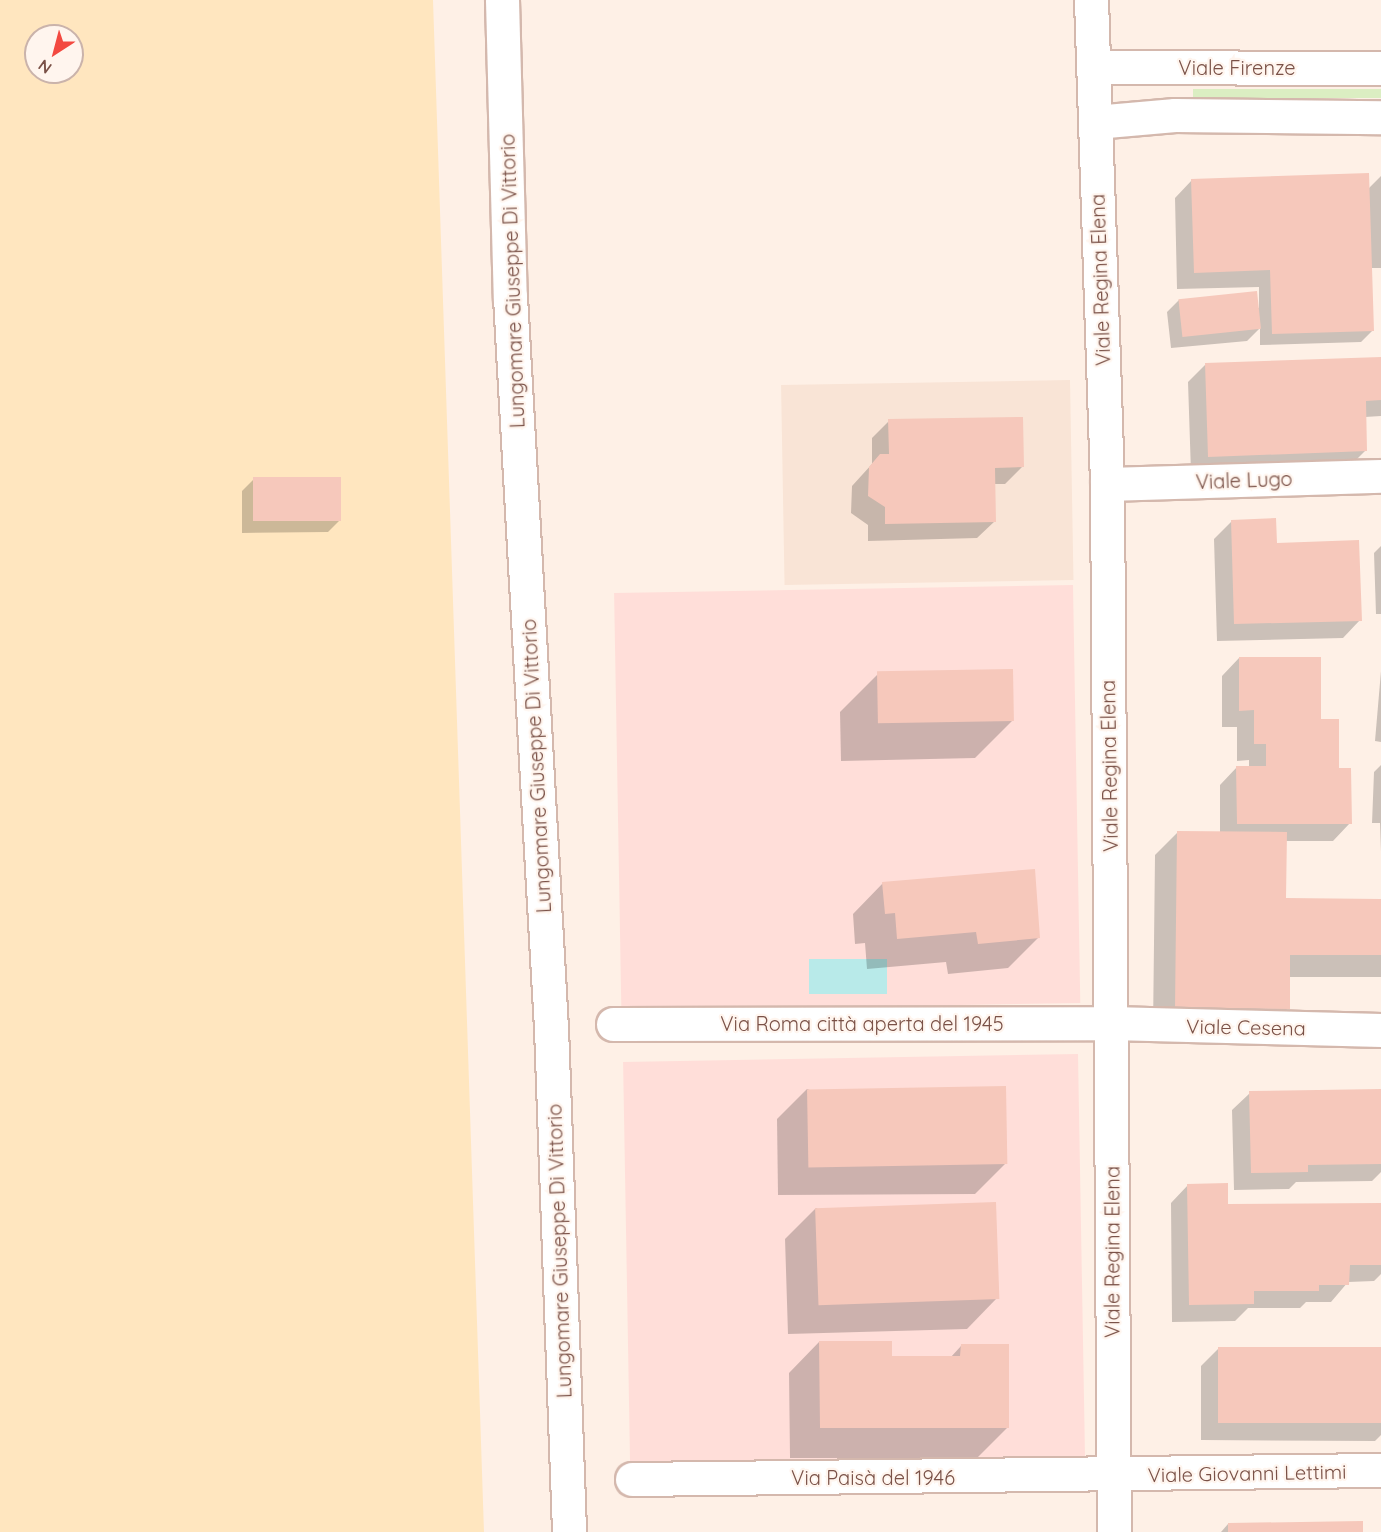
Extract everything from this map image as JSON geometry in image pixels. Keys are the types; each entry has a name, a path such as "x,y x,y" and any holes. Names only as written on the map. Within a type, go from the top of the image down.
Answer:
{"street":[{"name":"Lungomare Giuseppe Di Vittorio","path":"502,0 511,307 551,1028 569,1532"},
{"name":"Viale Regina Elena","path":"1091,0 1107,484 1114,1532"},
{"name":"Viale Firenze","path":"1093,67 1381,68"},
{"path":"1095,122 1175,115 1381,117"},
{"name":"Viale Lugo","path":"1107,484 1381,476"},
{"name":"Via Roma città aperta del 1945","path":"613,1024 1111,1023"},
{"name":"Viale Cesena","path":"1111,1023 1381,1030"},
{"name":"Viale Giovanni Lettimi","path":"1114,1475 1381,1470"},
{"name":"Via Paisà del 1946","path":"632,1479 1114,1475"}],"shaded area":[{"path":"1070,380 1073,580 785,585 781,385"},
{"path":"1073,585 1080,1003 621,1011 614,593"},
{"path":"1078,1054 1085,1457 630,1465 623,1062"}],"green space":[{"path":"1193,89 1381,89 1381,98 1193,98"}],"sand":[{"path":"0,0 433,0 484,1532 0,1532"}],"water":[{"path":"809,959 887,959 887,994 809,994"}],"building":[{"path":"1369,173 1374,331 1272,334 1270,270 1194,273 1191,179"},
{"path":"1257,291 1261,329 1182,337 1178,299"},
{"path":"1381,357 1381,400 1366,401 1367,451 1208,457 1205,363"},
{"path":"1023,417 1024,467 995,468 996,522 885,524 885,507 868,496 869,467 880,454 889,454 888,419"},
{"path":"253,477 341,477 341,521 253,521"},
{"path":"1276,518 1277,543 1359,540 1362,621 1234,624 1231,520"},
{"path":"1239,657 1321,657 1321,719 1339,719 1339,768 1351,768 1352,824 1237,824 1236,766 1266,766 1266,744 1254,744 1254,710 1239,711"},
{"path":"1013,669 1014,721 878,723 877,671"},
{"path":"1177,831 1287,832 1286,898 1381,899 1381,955 1290,955 1290,1009 1175,1008"},
{"path":"1035,869 1040,938 978,944 976,932 897,939 895,913 885,914 882,882"},
{"path":"1006,1086 1007,1164 808,1167 807,1089"},
{"path":"1381,1089 1381,1164 1308,1165 1308,1172 1251,1173 1249,1091"},
{"path":"1228,1183 1228,1204 1381,1203 1381,1265 1350,1265 1349,1285 1319,1285 1319,1291 1254,1291 1254,1304 1189,1305 1187,1184"},
{"path":"996,1202 999,1299 818,1305 815,1208"},
{"path":"819,1341 892,1341 892,1356 960,1356 961,1344 1009,1344 1009,1428 820,1428"},
{"path":"1218,1347 1381,1347 1381,1423 1218,1423"},
{"path":"1363,1521 1363,1532 1228,1532 1228,1523"}]}
